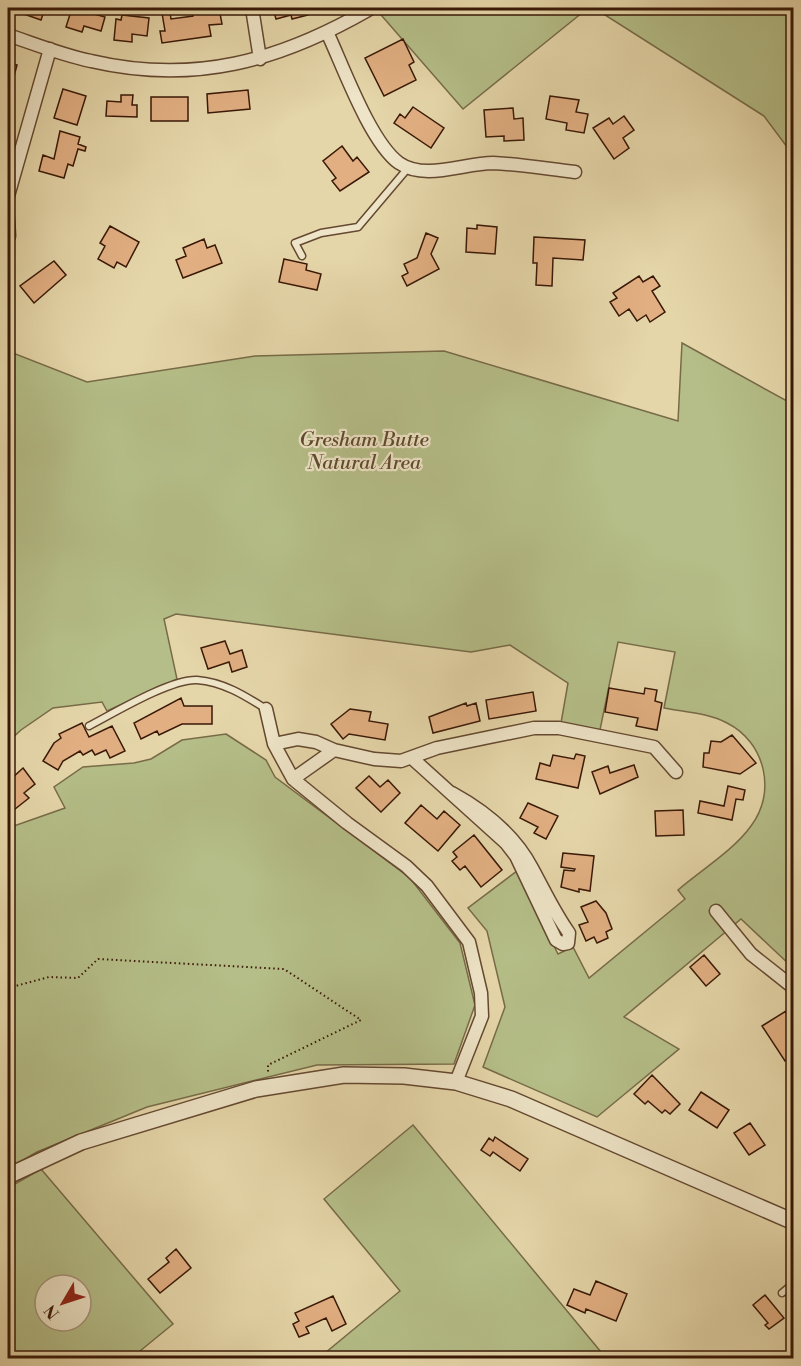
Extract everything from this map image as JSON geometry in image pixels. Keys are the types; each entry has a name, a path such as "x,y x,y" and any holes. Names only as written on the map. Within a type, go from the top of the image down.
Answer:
{"street":[{"path":"252,8 260,60"},
{"path":"8,35 93,62 150,70 216,68 260,60 327,32 368,10"},
{"path":"327,32 379,142 390,155 409,167 437,170 492,163 575,172"},
{"path":"8,196 50,49"},
{"path":"8,219 8,237"},
{"path":"266,708 274,744 293,779 347,823 406,866 427,886 464,932 469,942 483,1007 482,1016 456,1082"},
{"path":"274,744 298,739 316,742 334,750 389,761 413,759 436,748 534,728 559,728 654,747 676,772"},
{"path":"293,779 334,750"},
{"path":"413,759 506,843 516,856 556,940 562,944 568,943 569,933 559,921 532,868 515,842 488,816 452,793"},
{"path":"716,912 751,954 794,988"},
{"path":"8,1176 81,1142 268,1086 312,1078 359,1074 456,1082 511,1099 794,1222"}],"lane":[{"path":"302,256 295,243 321,233 358,227 409,167"},
{"path":"89,726 162,690 195,680 229,687 266,708"},
{"path":"782,1293 794,1283"}],"path":[{"path":"8,988 49,977 78,978 98,959 284,969 361,1020 268,1065 268,1086"}],"green space":[{"path":"375,8 588,8 463,109"},
{"path":"594,8 793,8 793,155 764,116"},
{"name":"Gresham Butte Natural Area","path":"682,343 785,400 793,396 793,964 791,966 741,919 624,1017 679,1049 597,1117 483,1067 505,1007 487,931 468,908 517,871 558,954 573,947 589,978 685,899 678,890 744,835 759,813 764,798 765,783 758,755 740,731 727,723 705,715 664,708 675,652 618,642 600,730 561,723 568,683 510,645 471,652 176,614 164,619 177,679 107,711 102,702 53,708 8,742 8,351 87,382 255,356 444,351 678,421"},
{"path":"226,734 266,760 275,777 410,878 460,943 475,1005 454,1064 317,1065 147,1107 37,1152 8,1169 8,828 65,808 54,787 83,767 134,763 151,759 182,740"},
{"path":"413,1125 606,1358 319,1358 400,1291 324,1199"},
{"path":"41,1169 173,1324 140,1351 146,1358 8,1358 8,1188"}],"building":[{"path":"23,8 45,8 41,20 21,13"},
{"path":"77,8 96,8 94,14 105,17 101,31 84,26 82,32 66,27 71,11 76,12"},
{"path":"219,8 222,24 209,25 211,36 162,43 160,31 165,31 162,13 170,12 171,19 193,16 193,11"},
{"path":"273,8 306,8 308,15 292,19 291,15 276,19"},
{"path":"122,15 149,18 147,36 132,34 132,42 114,40 116,19 121,20"},
{"path":"403,39 414,62 409,65 416,80 384,96 365,58"},
{"path":"8,62 17,65 8,99"},
{"path":"63,89 86,96 77,125 54,118"},
{"path":"248,90 250,109 208,113 207,94"},
{"path":"121,95 133,95 132,105 137,105 137,117 106,116 107,101 121,102"},
{"path":"550,96 579,100 576,112 588,114 584,133 566,130 567,123 546,119"},
{"path":"151,97 188,97 188,121 151,121"},
{"path":"413,107 444,128 431,148 394,123 400,114 405,118"},
{"path":"513,108 514,119 523,118 524,140 504,141 504,136 486,137 484,110"},
{"path":"624,116 634,130 623,138 629,148 614,159 593,128 609,118 613,124"},
{"path":"60,131 80,137 78,144 86,147 85,151 78,149 73,166 68,164 64,178 39,171 43,155 54,159"},
{"path":"342,146 353,161 357,157 369,172 340,191 332,181 336,178 323,161"},
{"path":"477,225 497,227 495,254 466,252 467,228 477,229"},
{"path":"110,226 139,242 126,267 117,262 114,268 98,259 105,246 100,243"},
{"path":"426,233 438,238 431,254 439,269 407,286 402,276 408,273 404,264 417,258"},
{"path":"534,237 585,240 583,260 553,258 552,286 536,285 537,263 533,263"},
{"path":"204,239 207,248 215,245 222,263 183,278 176,260 186,256 183,248"},
{"path":"284,259 307,264 306,270 321,274 317,290 279,282"},
{"path":"54,261 66,275 34,303 20,286"},
{"path":"639,276 643,282 653,276 660,286 652,291 665,312 650,322 646,315 637,321 629,309 619,316 610,302 617,298 613,293"},
{"path":"225,641 230,654 242,650 247,667 232,672 229,662 208,669 201,648"},
{"path":"609,688 644,694 645,688 657,690 655,701 662,703 657,730 636,726 638,718 605,712"},
{"path":"533,692 536,711 489,719 486,700"},
{"path":"181,698 184,706 212,706 212,724 182,724 159,735 157,731 141,739 134,723"},
{"path":"466,703 467,706 476,703 480,721 433,733 429,717"},
{"path":"350,709 371,712 369,721 388,724 385,740 349,734 343,739 331,724"},
{"path":"82,723 89,737 112,726 125,751 110,758 106,750 95,755 92,750 83,755 80,751 63,761 58,770 43,761 54,743 61,738 59,734"},
{"path":"732,735 756,763 740,774 703,767 704,753 709,753 711,741 721,742"},
{"path":"576,754 585,756 578,788 536,779 540,763 550,766 553,755 574,759"},
{"path":"634,765 638,777 600,794 592,772 608,766 610,773"},
{"path":"23,768 35,784 24,793 29,798 10,813 8,810 8,772 12,778"},
{"path":"369,776 380,787 388,780 400,793 381,812 356,788"},
{"path":"728,786 745,790 743,800 736,799 732,820 698,813 700,801 724,806"},
{"path":"528,803 558,816 546,839 534,833 538,827 520,818"},
{"path":"421,805 437,819 444,811 460,825 438,851 405,823"},
{"path":"683,810 684,835 656,836 655,811"},
{"path":"474,835 502,870 481,887 465,866 460,870 452,861 457,857 453,852"},
{"path":"563,853 594,856 590,891 579,889 579,892 561,887 564,870 574,871 575,869 561,867"},
{"path":"596,901 606,913 612,929 606,932 608,938 597,943 594,937 586,941 579,925 588,922 581,907"},
{"path":"704,955 720,974 706,986 690,967"},
{"path":"786,1011 794,1022 789,1025 794,1033 794,1055 785,1061 762,1026"},
{"path":"652,1075 680,1104 670,1114 665,1110 662,1113 648,1101 645,1104 634,1094"},
{"path":"701,1092 729,1110 717,1128 689,1110"},
{"path":"750,1123 765,1145 749,1155 734,1133"},
{"path":"495,1137 528,1159 520,1171 493,1152 490,1156 481,1150 489,1138 493,1141"},
{"path":"176,1249 191,1268 160,1293 148,1279 169,1262 166,1258"},
{"path":"596,1281 627,1294 616,1321 586,1309 585,1313 567,1305 574,1289 590,1295"},
{"path":"765,1295 784,1318 769,1329 765,1325 768,1323 753,1305"},
{"path":"333,1296 346,1324 332,1331 326,1318 306,1327 309,1333 299,1337 293,1324 299,1321 295,1313"}]}
